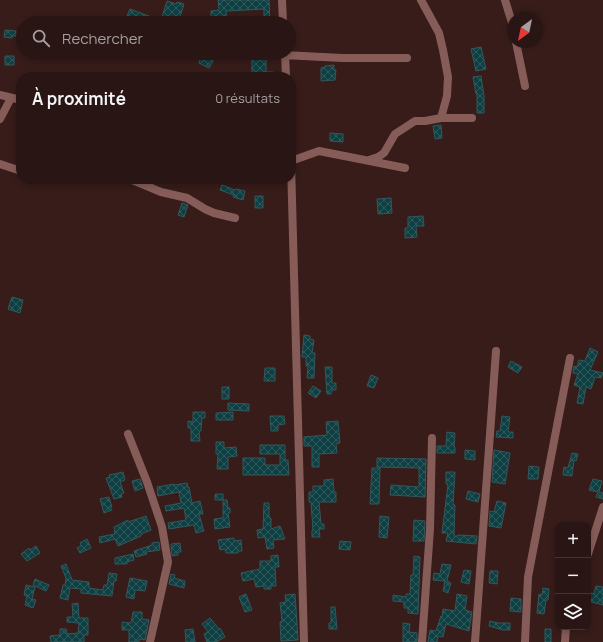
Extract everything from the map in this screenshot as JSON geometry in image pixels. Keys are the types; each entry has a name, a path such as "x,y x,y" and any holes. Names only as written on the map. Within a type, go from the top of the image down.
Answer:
{"street":[{"path":"282,0 283,16"},
{"path":"421,0 439,33 448,77 447,96 441,118"},
{"path":"505,0 509,12"},
{"path":"517,48 525,86"},
{"path":"296,55 342,58 407,58"},
{"path":"285,60 286,72"},
{"path":"0,95 16,99"},
{"path":"0,120 11,98"},
{"path":"369,160 384,153 395,134 415,121 441,118 472,118"},
{"path":"296,160 319,151 405,168"},
{"path":"0,164 16,169"},
{"path":"142,184 161,192 187,198 214,213 235,218"},
{"path":"290,184 304,642"},
{"path":"475,642 496,351"},
{"path":"525,642 528,577 570,358"},
{"path":"128,434 147,482 162,527 168,562 150,642"},
{"path":"422,642 430,529 432,438"},
{"path":"591,545 603,507"},
{"path":"565,642 566,630"}],"building":[{"path":"218,0 269,0 270,16 264,16 264,9 226,11 226,16 211,16 211,11 219,10"},
{"path":"167,1 176,4 177,2 184,4 180,16 162,16"},
{"path":"130,9 149,16 127,16"},
{"path":"5,30 16,31 16,36 12,36 12,38 4,37"},
{"path":"481,47 486,69 476,71 471,49"},
{"path":"5,56 14,56 14,65 5,65"},
{"path":"200,60 213,61 209,68 199,63"},
{"path":"252,60 266,60 266,72 252,72"},
{"path":"334,65 334,70 336,70 335,80 321,81 321,68"},
{"path":"481,76 484,96 484,113 477,113 477,94 473,77"},
{"path":"441,125 442,138 435,139 433,126"},
{"path":"330,133 343,134 343,142 330,141"},
{"path":"222,185 235,190 245,191 243,200 233,197 234,195 220,190"},
{"path":"255,196 263,196 263,208 255,208"},
{"path":"391,198 392,213 378,214 377,199"},
{"path":"182,203 188,205 184,217 178,215"},
{"path":"423,216 424,226 416,226 417,237 405,238 405,228 408,228 408,217"},
{"path":"12,297 23,300 20,313 8,309"},
{"path":"304,335 310,336 310,339 314,340 312,353 315,353 314,378 307,378 308,366 306,366 306,357 302,357"},
{"path":"590,348 598,352 590,370 603,373 601,378 595,377 591,389 586,387 583,404 577,403 580,387 574,385 578,374 573,373 574,366 577,367 579,360 585,361"},
{"path":"511,361 522,367 518,373 508,367"},
{"path":"325,367 332,367 332,383 336,383 336,390 332,390 331,394 327,394"},
{"path":"265,368 275,368 275,381 264,381"},
{"path":"371,375 378,378 374,388 367,386"},
{"path":"313,386 321,391 316,398 308,393"},
{"path":"222,387 229,387 229,399 222,399"},
{"path":"228,403 249,404 249,411 228,410"},
{"path":"193,412 205,412 205,418 202,418 201,431 199,431 200,441 191,441 191,428 188,428 188,421 193,422"},
{"path":"233,412 233,420 216,420 216,413"},
{"path":"270,416 284,416 285,424 278,425 278,431 271,431"},
{"path":"502,416 510,417 508,432 513,432 513,438 496,437 497,431 500,431"},
{"path":"338,421 340,443 336,444 337,453 319,454 319,467 312,467 312,446 304,446 304,437 327,435 326,422"},
{"path":"447,432 455,433 455,453 437,453 437,446 446,446"},
{"path":"216,442 224,442 224,448 236,447 237,456 228,457 228,469 217,469 218,454 216,454"},
{"path":"260,445 285,445 285,460 288,460 289,475 243,475 243,458 265,458 265,465 280,465 280,454 260,454"},
{"path":"465,450 475,451 475,460 465,459"},
{"path":"494,450 510,453 505,484 492,482"},
{"path":"572,453 578,454 576,461 574,460 572,476 563,475 564,467 568,468"},
{"path":"377,458 426,459 425,497 390,495 391,485 419,487 419,468 377,467"},
{"path":"529,466 539,467 538,479 528,479"},
{"path":"372,468 380,468 379,504 370,504"},
{"path":"123,472 125,480 120,482 124,493 121,494 122,497 114,499 106,478 110,477 109,475"},
{"path":"446,472 455,472 453,505 455,505 454,536 477,536 476,544 446,541 448,533 442,533 448,484 446,484"},
{"path":"140,479 143,488 135,491 132,481"},
{"path":"333,479 334,492 336,492 336,502 319,502 321,524 324,524 324,529 319,529 320,537 312,537 313,530 309,492 313,492 313,486 324,486 324,480"},
{"path":"593,479 602,481 599,492 603,493 603,499 596,497 598,492 589,490"},
{"path":"187,483 192,503 200,501 203,514 199,514 204,531 196,533 194,525 169,529 168,523 186,520 184,508 166,511 165,506 181,503 179,492 158,496 157,487"},
{"path":"468,491 480,494 478,502 466,499"},
{"path":"215,494 223,494 223,500 215,500"},
{"path":"109,497 112,507 110,507 112,510 104,513 100,499"},
{"path":"223,500 227,500 228,508 230,508 230,513 228,513 230,527 215,529 214,519 223,518"},
{"path":"497,501 506,503 501,528 489,526 490,511 494,512"},
{"path":"264,503 269,503 271,529 280,526 285,539 273,540 274,548 267,549 265,537 258,538 257,530 263,529"},
{"path":"146,516 151,530 141,534 141,536 118,546 115,539 100,543 99,537 115,534 114,527 128,520 128,522"},
{"path":"380,516 389,517 387,538 379,537"},
{"path":"414,520 425,521 424,541 413,541"},
{"path":"234,538 234,541 241,540 242,551 238,551 238,553 226,553 225,549 220,550 218,540"},
{"path":"87,539 91,548 80,553 77,548 81,546 80,543"},
{"path":"340,541 351,542 350,550 339,549"},
{"path":"159,542 160,550 146,552 147,554 136,557 134,551 152,545 152,543"},
{"path":"180,543 181,552 178,552 178,555 172,556 171,544"},
{"path":"36,546 40,553 27,561 21,554 29,548 30,550"},
{"path":"133,554 134,560 127,562 127,564 115,564 115,558"},
{"path":"278,555 279,567 275,567 276,586 271,586 271,589 264,589 264,586 256,587 254,579 243,581 241,573 260,569 260,561 271,561 271,556"},
{"path":"414,556 420,557 418,614 408,613 408,608 404,608 404,602 393,601 393,595 406,597 406,594 410,594"},
{"path":"66,564 72,580 89,582 89,588 103,590 104,585 107,585 109,573 117,574 116,581 114,581 112,596 81,593 81,589 70,588 68,600 60,598 66,578 61,566"},
{"path":"442,564 451,565 447,581 451,583 448,593 443,591 445,581 433,580 434,573 440,574"},
{"path":"464,570 471,571 469,584 461,582"},
{"path":"490,571 498,571 497,584 489,583"},
{"path":"171,574 175,575 174,578 185,581 184,588 169,584"},
{"path":"130,578 147,581 145,591 135,590 134,599 126,597"},
{"path":"35,579 49,585 46,591 33,585"},
{"path":"26,585 35,587 32,599 36,600 33,608 25,605 27,596 24,595"},
{"path":"596,586 603,587 603,605 591,602 591,593 594,594"},
{"path":"543,588 549,589 544,614 537,613 539,594 542,595"},
{"path":"246,594 252,610 245,612 239,597"},
{"path":"295,594 298,640 281,641 280,622 282,621 280,603 286,602 285,595"},
{"path":"457,594 467,596 465,610 472,612 469,631 446,624 443,637 438,636 437,642 428,642 430,630 436,631 441,616 442,617 443,609 455,611"},
{"path":"511,598 521,599 521,612 510,611"},
{"path":"78,603 79,618 88,618 88,635 84,635 84,642 51,642 50,636 60,635 60,629 66,629 67,634 78,633 79,623 67,622 67,617 73,617 72,604"},
{"path":"331,607 335,607 337,629 329,629 329,623 331,623"},
{"path":"133,612 142,612 142,619 149,620 145,640 139,639 139,642 129,642 129,630 122,630 122,622 131,623"},
{"path":"210,618 219,629 220,628 225,637 216,642 207,642 204,634 208,632 202,624"},
{"path":"490,621 510,623 510,630 503,630 489,626"},
{"path":"403,623 410,624 409,632 417,633 417,642 403,642"},
{"path":"193,629 195,642 186,642 185,630"},
{"path":"545,629 551,629 551,642 545,642"}]}
